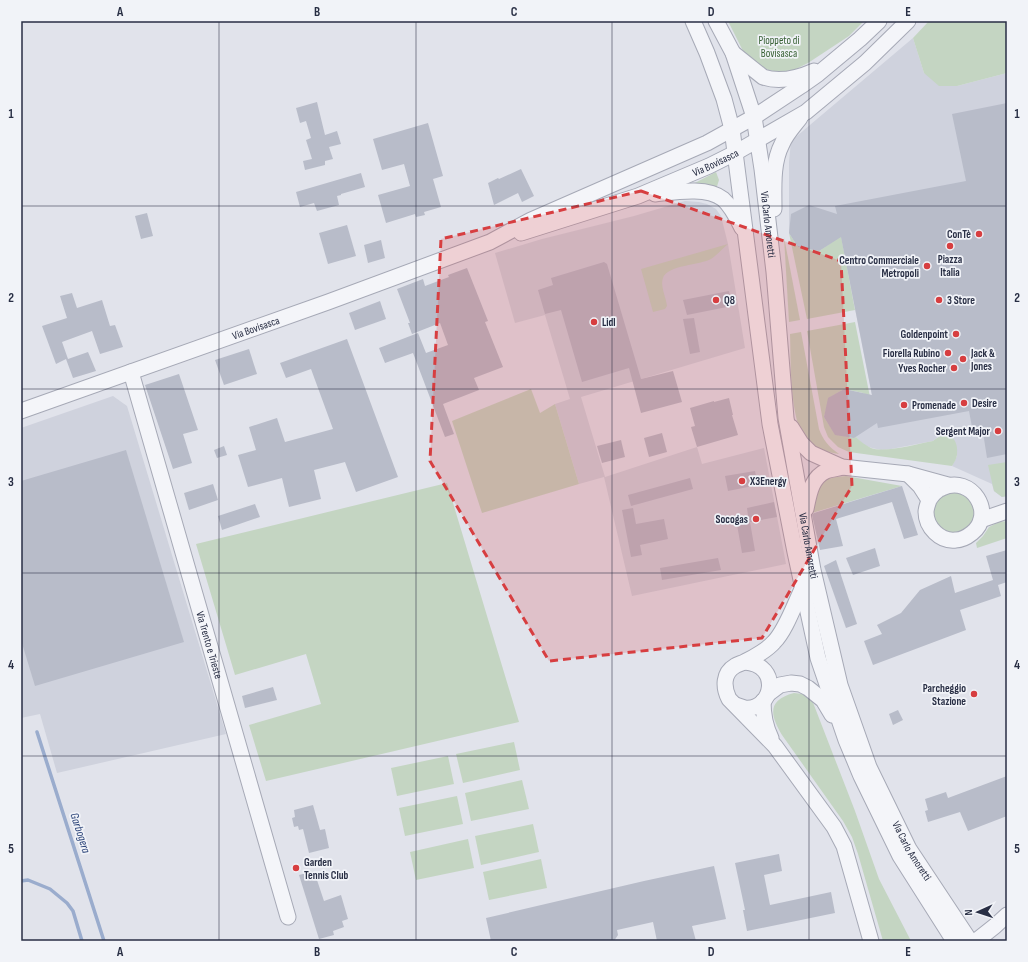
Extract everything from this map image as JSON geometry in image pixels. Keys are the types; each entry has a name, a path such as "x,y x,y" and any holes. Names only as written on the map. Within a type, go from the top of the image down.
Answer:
{"street":[{"name":"Via Carlo Amoretti","path":"693,21 724,98 732,129 770,424 818,658 846,740 861,776 900,856 960,938"},
{"path":"716,21 733,53 763,77 776,80 798,77 829,65"},
{"name":"Via Bovisasca","path":"490,242 531,220 707,143 754,117 801,86 829,65 879,21"},
{"name":"Via Bovisasca","path":"21,411 328,302 490,242 638,196 709,166 736,153 806,112 865,63 908,21"},
{"name":"Via Carlo Amoretti","path":"733,53 754,117 774,272 786,418 813,570 840,685 869,767 909,850 960,938"},
{"path":"774,272 774,194 777,158 782,143 793,126 806,112"},
{"path":"638,196 700,191 716,195 723,199 734,212 746,238"},
{"name":"Via Trento e Trieste","path":"130,372 288,917"},
{"path":"786,418 801,443 811,453 842,467 908,474 948,485 958,485 968,489 976,496 981,505 982,513 975,530 966,538 955,540 944,538 934,532 928,523 926,511 929,500 937,490 948,485"},
{"path":"804,518 809,491 815,480 826,472 842,467"},
{"path":"908,474 920,486 929,500"},
{"path":"981,505 1006,511"},
{"path":"980,520 1006,511"},
{"name":"Via Carlo Amoretti","path":"803,587 782,631 774,643 756,656 736,665 731,669 726,676 724,685 729,698 775,746 839,835 844,846 871,941"},
{"name":"Via Carlo Amoretti","path":"745,662 760,666 769,678 770,687 766,698 764,718 767,730 775,746"},
{"name":"Via Carlo Amoretti","path":"736,705 744,708 752,707 758,705 780,685 791,683 800,684 808,688 823,700 846,740"},
{"path":"976,941 1007,915"}],"highlighted area":[{"path":"641,191 841,261 852,486 762,638 549,661 430,461 441,239"}],"shaded area":[{"name":"Centro Commerciale Metropoli","path":"913,38 924,73 957,86 1007,73 1007,496 1002,497 994,491 992,484 952,466 957,456 938,437 933,441 881,450 864,445 856,437 853,438 835,435 824,417 828,398 844,389 872,396 841,237 819,251 798,247 789,233 789,162 791,141"},
{"path":"685,201 707,204 716,209 721,216 728,244 745,348 581,397 605,477 697,447 702,464 764,448 786,564 632,596 604,477 579,484 555,404 570,399 545,315 515,323 495,253"},
{"path":"113,396 127,406 226,734 57,773 40,714 21,718 21,428"}],"green space":[{"name":"Pioppeto di Bovisasca","path":"728,21 864,21 849,36 808,63 794,70 779,72 764,69 744,53"},
{"path":"929,21 1007,21 1007,73 957,86 939,86 924,73 913,38"},
{"path":"716,172 719,180 715,193 689,186"},
{"path":"789,233 798,247 819,251 831,243 833,238 841,236 855,310 807,319"},
{"path":"784,237 800,320 789,322"},
{"path":"728,244 711,259 671,270 666,274 663,278 662,284 667,306 665,309 653,312 641,269"},
{"path":"855,322 870,397 863,393 844,389 829,398 824,417 835,434 853,438 856,437 871,448 877,449 901,448 933,441 938,437 947,435 954,439 957,448 956,457 952,466 849,452 838,447 828,437 824,427 807,331"},
{"path":"801,332 819,429 822,437 832,449 839,454 821,450 809,443 800,430 796,418 792,389 790,334"},
{"path":"531,389 540,413 555,404 579,484 482,513 452,421"},
{"path":"1007,462 1007,496 1002,497 994,491 988,465"},
{"path":"846,476 902,486 812,513 811,505 820,486 827,479"},
{"path":"447,483 519,722 266,781 249,725 321,704 306,654 235,675 196,544"},
{"path":"957,491 969,497 976,511 972,525 958,534 948,534 935,523 932,513 934,503 942,494"},
{"path":"1007,521 1007,538 977,548 976,543 989,527 999,522"},
{"path":"794,693 803,694 812,700 855,811 879,879 911,941 883,941 852,837 843,821 778,728 773,715 775,704 785,696"},
{"path":"514,742 520,770 463,783 456,754"},
{"path":"448,756 454,784 397,796 391,768"},
{"path":"522,780 529,809 471,821 465,793"},
{"path":"457,796 463,824 405,836 399,808"},
{"path":"533,824 539,852 481,865 475,836"},
{"path":"468,839 474,868 416,880 410,852"},
{"path":"541,859 547,888 489,900 483,872"}],"building":[{"path":"317,102 325,135 337,131 341,144 329,147 333,159 325,161 325,165 305,170 303,161 312,159 306,140 311,138 306,121 300,123 296,108"},
{"name":"Centro Commerciale Metropoli","path":"1007,103 1007,454 987,458 982,426 972,427 969,411 878,428 877,423 854,438 835,435 824,417 828,398 844,389 872,395 841,237 819,251 798,247 789,233 791,214 809,205 837,214 835,206 966,181 952,114"},
{"path":"428,123 443,176 433,179 441,207 424,212 425,215 416,217 415,214 386,223 378,195 410,186 404,164 382,170 373,139"},
{"path":"521,169 534,196 522,202 518,193 494,205 488,183"},
{"path":"361,173 365,187 337,196 339,205 317,211 314,203 300,207 296,192"},
{"path":"147,213 153,236 141,239 135,216"},
{"path":"347,225 356,256 328,264 319,233"},
{"path":"381,240 385,258 368,263 364,245"},
{"name":"Lidl","path":"604,262 607,264 641,379 673,371 682,402 641,413 629,368 582,382 561,310 545,314 538,290 553,285 551,278"},
{"path":"467,268 488,321 485,322 503,367 474,378 479,390 443,404 454,434 445,437 413,353 385,363 379,348 418,333 426,353 448,345 440,323 412,334 408,323 410,323 397,289 423,279 425,286"},
{"path":"729,291 732,306 687,315 683,300"},
{"path":"72,293 77,308 102,300 110,326 115,325 123,347 100,354 92,331 62,342 68,359 88,352 96,371 73,378 66,359 56,364 42,326 67,318 60,296"},
{"path":"380,301 386,319 355,330 349,313"},
{"path":"694,318 700,352 690,354 683,319"},
{"path":"347,339 398,477 356,492 345,462 314,470 321,499 289,507 282,478 248,487 238,455 256,450 249,427 277,418 285,442 333,429 311,369 286,378 280,363"},
{"path":"249,349 257,374 224,385 215,360"},
{"path":"179,374 198,430 183,434 192,463 173,469 145,385"},
{"path":"729,398 738,435 697,447 691,427 695,426 690,408"},
{"path":"662,433 667,452 649,457 644,438"},
{"path":"621,440 625,457 602,463 597,446"},
{"path":"224,446 227,455 217,458 214,450"},
{"path":"126,450 184,642 35,686 21,640 21,481"},
{"path":"755,471 758,485 728,491 725,476"},
{"path":"690,478 693,489 631,506 628,495"},
{"path":"213,484 218,500 189,510 184,493"},
{"path":"902,486 918,535 904,539 892,502 836,519 843,546 820,550 812,515 814,513"},
{"path":"774,502 777,517 750,522 755,551 742,553 736,519 748,516 747,508"},
{"path":"255,504 260,517 222,530 218,516"},
{"path":"633,508 636,524 664,519 668,539 640,545 642,555 631,557 622,510"},
{"path":"875,548 880,566 853,575 846,558"},
{"path":"1007,550 1007,582 998,585 1001,596 960,610 966,630 873,665 864,641 882,634 877,625 901,613 920,590 951,576 955,593 993,580 986,556"},
{"path":"718,558 721,570 662,580 660,568"},
{"path":"836,560 857,624 846,628 824,566"},
{"path":"273,687 277,700 245,708 242,696"},
{"path":"898,710 903,720 893,725 889,714"},
{"path":"1007,776 1007,816 968,831 960,812 928,822 925,811 928,810 925,799 946,792 948,798"},
{"path":"313,805 320,830 325,829 329,848 309,853 303,829 299,830 298,826 294,827 292,818 295,817 294,810"},
{"path":"779,854 782,871 764,875 770,905 831,892 835,913 747,931 743,910 745,910 735,863"},
{"path":"714,866 726,919 692,926 696,941 657,941 653,922 617,930 618,935 614,941 491,941 486,918"},
{"path":"314,871 324,901 341,895 348,919 342,921 344,927 333,931 334,935 319,939 299,875"}],"waterway":[{"name":"Garbogera","path":"37,732 104,941"},
{"path":"21,881 28,880 50,889 67,903 73,911 82,941"}],"place":[{"name":"ConTè","path":"979,234"},
{"name":"Piazza Italia","path":"950,246"},
{"name":"Centro Commerciale Metropoli","path":"927,266"},
{"name":"Q8","path":"716,300"},
{"name":"3 Store","path":"939,300"},
{"name":"Lidl","path":"594,322"},
{"name":"Goldenpoint","path":"956,334"},
{"name":"Fiorella Rubino","path":"948,353"},
{"name":"Jack & Jones","path":"963,359"},
{"name":"Yves Rocher","path":"954,368"},
{"name":"Desire","path":"964,403"},
{"name":"Promenade","path":"904,405"},
{"name":"Sergent Major","path":"998,431"},
{"name":"X3Energy","path":"742,481"},
{"name":"Socogas","path":"756,519"},
{"name":"Parcheggio Stazione","path":"974,694"},
{"name":"Garden Tennis Club","path":"296,868"}]}
